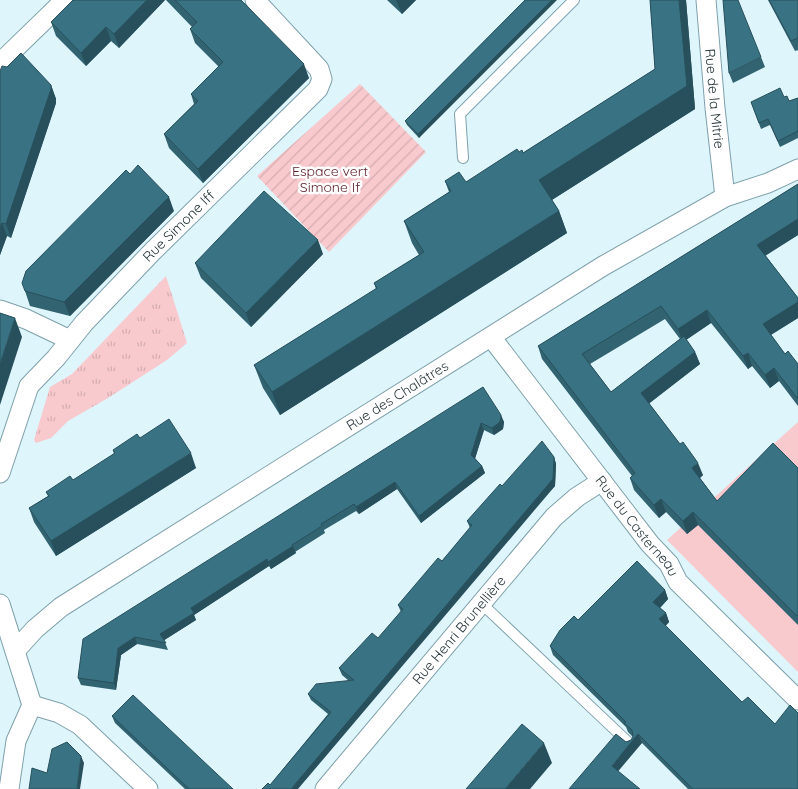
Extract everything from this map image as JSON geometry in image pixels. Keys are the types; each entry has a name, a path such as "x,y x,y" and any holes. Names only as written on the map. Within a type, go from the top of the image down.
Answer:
{"street":[{"path":"0,63 66,0"},
{"name":"Rue Simone Iff","path":"0,473 29,386 153,251 318,89 322,79 319,69 254,0"},
{"name":"Rue de la Mitrie","path":"706,0 725,198"},
{"name":"Rue des Chalâtres","path":"8,647 35,629 61,607 603,266 725,198 768,183 798,169"},
{"path":"0,310 26,319 70,340"},
{"name":"Rue du Casterneau","path":"491,337 650,544 668,564 678,582 798,700"},
{"name":"Rue Henri Brunellière","path":"325,789 554,517 577,497 602,481"},
{"path":"0,604 8,647 32,705 16,741 9,789"},
{"path":"32,705 59,713 80,725 148,789"}],"lane":[{"path":"463,158 460,114 574,0"},
{"path":"481,603 630,744"}],"green space":[{"name":"Espace vert Simone If","path":"360,84 426,152 329,252 257,176"},
{"path":"166,276 187,343 167,360 68,421 51,438 36,443 34,440 50,387 72,374"},
{"path":"798,422 798,672 667,540"}],"building":[{"path":"73,0 147,0 114,34 106,27 81,53 51,22"},
{"path":"175,0 241,0 304,64 198,169 164,134 198,101 191,94 223,62 190,29 197,22"},
{"path":"525,0 552,0 418,134 405,121"},
{"path":"650,0 679,0 687,86 539,180 559,211 272,392 254,365 377,288 374,283 424,252 404,221 451,191 445,181 459,172 466,182 517,149 519,152 522,150 523,153 655,69"},
{"path":"723,0 738,0 761,57 729,73"},
{"path":"769,0 798,0 798,38 791,41"},
{"path":"21,53 51,85 51,89 6,224 2,223 0,228 0,71 2,66 7,67"},
{"path":"780,88 784,97 787,96 789,101 798,98 798,131 778,141 768,119 759,123 751,102"},
{"path":"138,165 169,197 64,302 25,291 22,283 26,271 126,170 130,174"},
{"path":"798,184 798,219 757,245 798,298 798,302 763,324 785,354 788,351 798,364 798,399 774,368 765,375 748,353 743,356 707,310 678,329 661,306 582,354 611,392 684,336 695,352 641,393 680,444 683,442 698,463 692,468 717,501 773,443 798,468 797,616 693,512 683,521 661,499 654,505 630,478 635,473 538,346"},
{"path":"264,191 318,240 246,313 195,263"},
{"path":"0,313 15,318 0,364"},
{"path":"483,387 501,415 500,422 492,428 481,423 471,455 482,466 419,516 395,482 356,507 354,504 321,524 322,526 293,546 268,562 267,559 191,608 194,613 160,634 166,643 135,637 118,648 114,683 78,678 83,639"},
{"path":"169,419 191,453 51,541 29,508 49,496 46,492 70,476 73,480 115,453 113,450 137,434 140,438"},
{"path":"542,441 554,457 553,479 291,789 262,789 268,783 270,785 331,712 308,694 316,684 354,680 339,668 372,633 378,638 403,609 398,605 438,558 442,561 472,525 467,521 500,484 502,486"},
{"path":"637,561 665,590 653,602 666,613 659,619 742,702 748,697 775,724 790,705 798,713 798,789 693,789 638,734 612,766 640,789 569,789 616,734 626,742 633,737 632,730 624,723 626,722 550,646 560,630 574,616 578,620"},
{"path":"133,695 233,789 189,789 112,716"},
{"path":"522,724 544,743 505,789 466,789"},
{"path":"67,742 81,756 77,789 29,789 32,768 47,773 52,749"}]}
